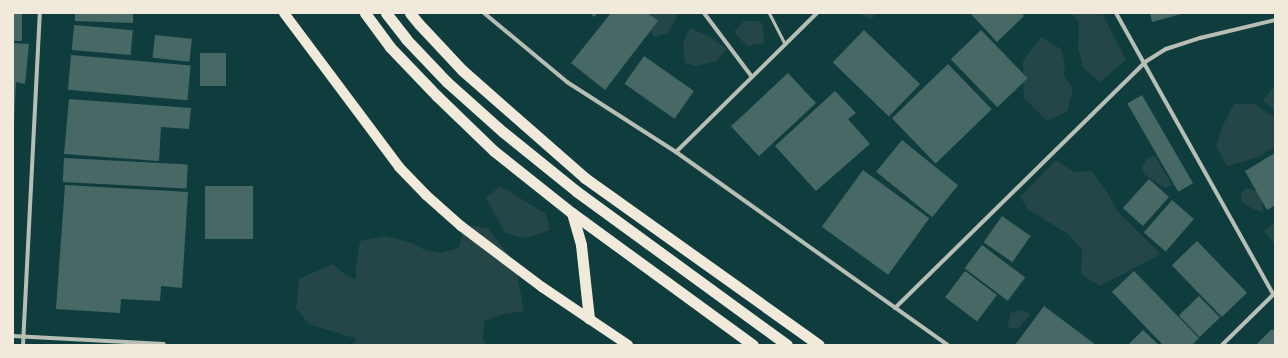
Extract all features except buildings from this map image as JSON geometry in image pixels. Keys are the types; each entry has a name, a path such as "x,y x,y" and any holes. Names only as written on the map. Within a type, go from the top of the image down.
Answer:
{"highway":[{"path":"365,13 390,47 454,113 494,151 572,213 752,345"},
{"path":"386,13 406,39 447,82 503,132 582,196 787,345"},
{"path":"410,13 462,70 585,178 819,345"},
{"path":"572,213 581,244 589,319"}],"main road":[{"path":"284,13 399,167 461,226 589,319 628,345"}],"street":[{"path":"23,345 40,13"},
{"path":"484,13 566,82 676,152 948,345"},
{"path":"704,13 752,77"},
{"path":"676,152 817,13"},
{"path":"1116,13 1145,62 1274,294 1222,345"},
{"path":"895,308 1145,62 1166,49 1200,38 1275,20"},
{"path":"13,336 164,344"}],"lane":[{"path":"769,13 785,44"}],"shaded area":[{"path":"653,13 679,13 668,33 654,37 648,22"},
{"path":"859,13 876,13 871,20"},
{"path":"1071,13 1102,13 1126,60 1100,82 1083,68 1078,47 1079,22"},
{"path":"744,21 758,21 763,24 764,43 747,46 734,32"},
{"path":"690,28 708,36 727,49 717,61 696,66 685,63 683,42"},
{"path":"1041,37 1062,50 1065,68 1063,75 1073,88 1067,112 1047,121 1024,98 1023,61"},
{"path":"1275,86 1275,112 1263,100"},
{"path":"1234,104 1255,104 1275,118 1275,146 1259,157 1227,166 1216,145 1223,125"},
{"path":"1155,156 1172,185 1165,188 1145,175 1142,168 1147,158"},
{"path":"1056,160 1074,172 1091,171 1107,192 1118,212 1161,254 1100,286 1081,274 1082,249 1068,234 1029,210 1020,197"},
{"path":"500,186 546,214 550,230 525,238 505,233 486,198"},
{"path":"1247,188 1261,193 1263,212 1253,209 1241,201 1241,194"},
{"path":"1275,223 1275,245 1264,230"},
{"path":"464,225 488,228 510,257 517,273 524,311 504,314 484,321 483,341 487,345 351,345 357,339 309,324 296,308 299,279 333,264 342,272 356,280 356,266 360,241 385,236 412,243 425,250 440,253 459,248"},
{"path":"1020,310 1030,314 1019,328 1008,328 1010,313"}]}
